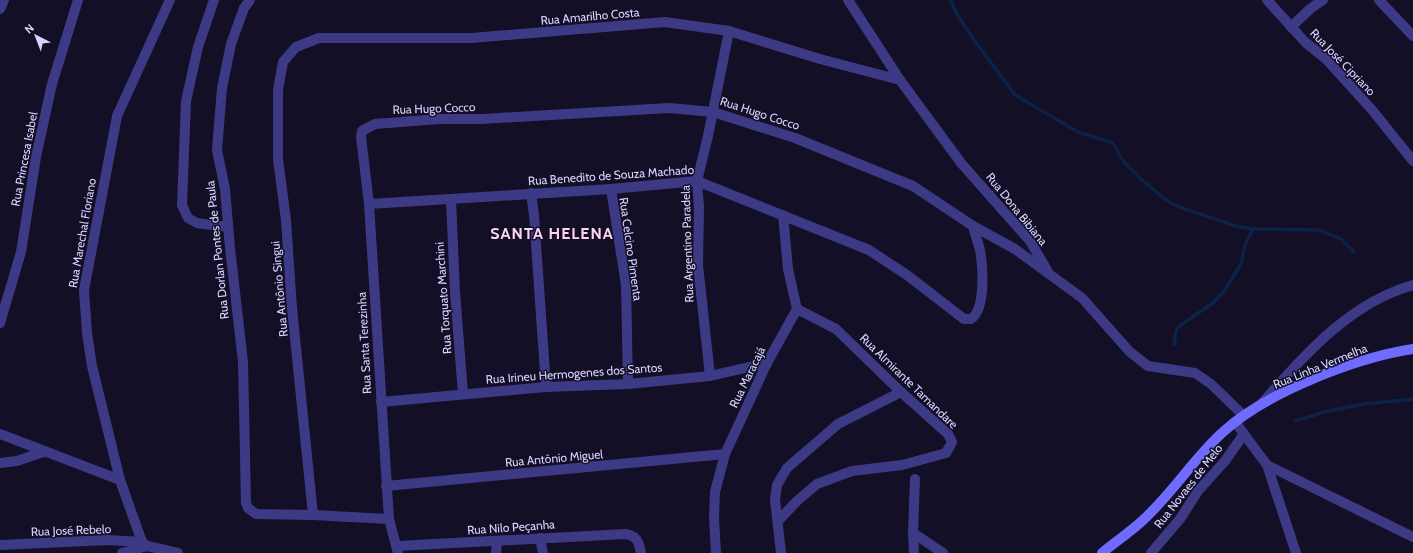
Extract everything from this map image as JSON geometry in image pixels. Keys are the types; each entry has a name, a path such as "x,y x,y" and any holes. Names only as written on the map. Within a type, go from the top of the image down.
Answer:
{"street":[{"path":"0,9 4,0"},
{"name":"Rua Princesa Isabel","path":"0,323 21,252 36,157 52,84 78,0"},
{"name":"Rua Marechal Floriano","path":"147,547 120,480 92,366 87,333 84,290 116,116 170,0"},
{"path":"214,0 198,47 186,102 182,205 188,218 197,223 228,227"},
{"name":"Rua Dorlan Pontes de Paula","path":"250,0 244,8 231,44 222,88 217,150 225,189 243,362 246,503 248,508 256,514 313,514"},
{"name":"Rua Dona Bibiana","path":"848,0 900,80 961,163 1030,242 1050,275 1082,298 1130,352 1148,366 1195,373 1211,384 1243,415"},
{"name":"Rua José Cipriano","path":"1268,0 1305,42 1326,59 1368,106 1413,161"},
{"path":"1291,27 1310,9 1323,0"},
{"path":"1379,0 1413,36"},
{"name":"Rua Amarilho Costa","path":"283,62 296,47 319,38 472,38 665,22 729,31 820,59 900,80"},
{"name":"Rua Argentino Paradela","path":"710,376 698,265 699,207 697,181 713,112 729,31"},
{"name":"Rua Antônio Singui","path":"283,62 278,90 278,159 286,220 292,308 313,514"},
{"name":"Rua Hugo Cocco","path":"361,136 362,131 375,124 439,119 482,119 669,108 713,112 795,138 913,186 973,226 1015,249 1050,275"},
{"name":"Rua Santa Terezinha","path":"361,136 369,204 386,486 389,519 396,551"},
{"name":"Rua Benedito de Souza Machado","path":"369,204 611,189 697,181 869,250 907,275 964,319 971,319 978,311 982,288 981,256 973,226"},
{"name":"Rua Celcino Pimenta","path":"611,189 626,285 628,384"},
{"path":"531,193 534,215 546,387"},
{"name":"Rua Torquato Marchini","path":"451,200 454,292 463,394"},
{"path":"783,215 788,269 797,309"},
{"path":"1260,405 1309,350 1352,314 1391,291 1413,285"},
{"name":"Rua Maracajá","path":"716,553 714,518 715,492 725,454 767,362 797,309"},
{"name":"Rua Almirante Tamandare","path":"778,521 797,501 818,484 852,471 902,465 946,453 952,442 948,434 901,392 836,329 797,309"},
{"name":"Rua Linha Vermelha","path":"1102,553 1143,521 1222,433 1243,415 1260,405 1309,382 1360,361 1413,349"},
{"name":"Rua Irineu Hermogenes dos Santos","path":"381,402 546,387 628,384 710,376 767,362"},
{"path":"781,553 775,500 777,485 787,468 838,424 901,392"},
{"path":"1235,422 1266,465 1296,553"},
{"path":"0,434 43,452 120,480"},
{"name":"Rua Novaes de Melo","path":"1154,552 1180,519 1198,491 1224,461 1244,434"},
{"path":"0,463 17,461 43,452"},
{"name":"Rua Antônio Miguel","path":"386,486 725,454"},
{"path":"1266,465 1413,536"},
{"path":"914,553 915,479"},
{"path":"313,514 389,519"},
{"path":"914,533 942,553"},
{"name":"Rua Nilo Peçanha","path":"396,551 540,538 626,534 634,536 637,539 640,553"},
{"path":"540,538 544,553"},
{"name":"Rua José Rebelo","path":"0,545 108,540 178,553"},
{"path":"496,542 496,553"},
{"path":"122,553 147,547"}],"waterway":[{"path":"951,0 956,13 1015,95 1078,132 1113,143 1123,161 1143,181 1166,200 1179,207 1239,227 1255,229 1320,230 1341,239 1354,252"},
{"path":"1174,345 1178,327 1213,303 1225,290 1241,264 1245,245 1253,229"},
{"path":"1295,421 1328,411 1364,404 1413,399"}],"district":[{"name":"SANTA HELENA","path":"552,233"}]}
